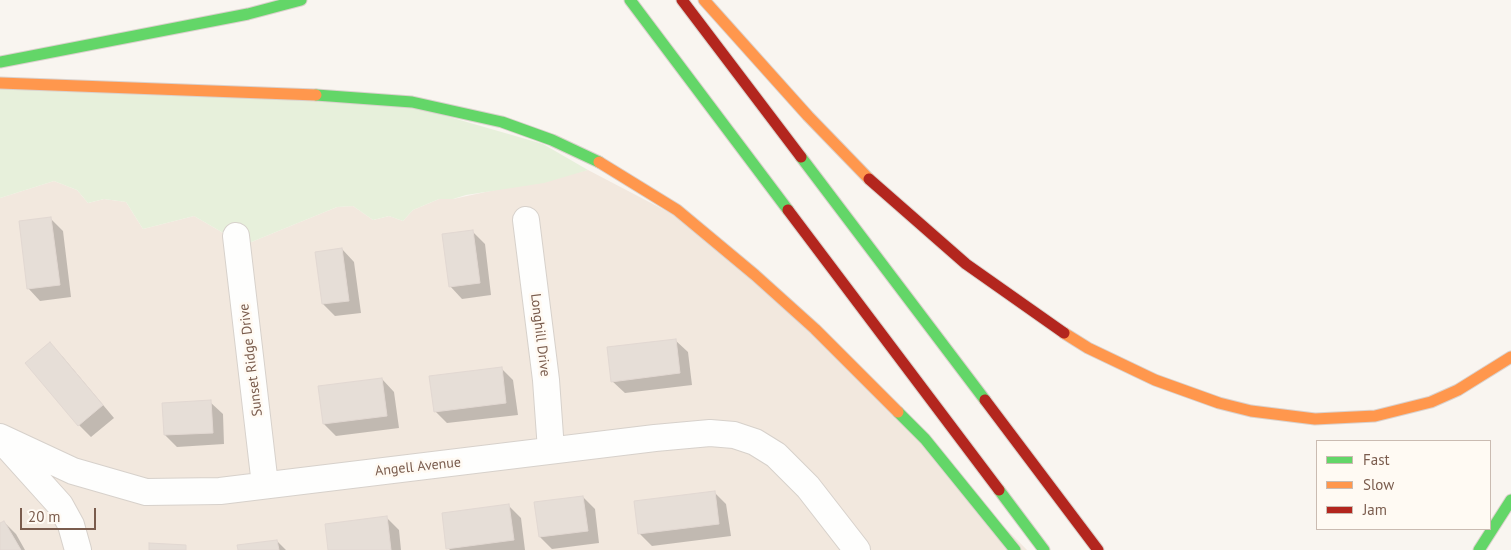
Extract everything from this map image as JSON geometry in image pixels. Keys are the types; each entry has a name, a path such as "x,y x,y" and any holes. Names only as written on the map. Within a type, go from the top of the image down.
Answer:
{"highway":[{"path":"0,62 248,14 301,0"},
{"path":"630,0 1044,550"},
{"path":"682,0 1098,550"},
{"path":"704,0 808,116 862,172 966,264 1062,332 1088,348 1155,380 1189,393 1251,411 1315,419 1346,419 1384,414 1431,402 1458,390 1511,357"},
{"path":"0,82 326,96 412,102 502,122 552,140 598,161 662,200 712,237 815,328 918,432 1016,550"},
{"path":"1479,550 1511,500"}],"street":[{"name":"Longhill Drive","path":"526,220 546,380 551,450"},
{"name":"Sunset Ridge Drive","path":"236,236 265,484"},
{"name":"Angell Avenue","path":"0,437 73,471 146,492 220,491 265,484 655,438 710,433 734,434 755,442 776,455 820,502 857,550"},
{"path":"0,437 60,505 71,524 78,550"}],"shaded area":[{"path":"588,170 674,215 799,319 1027,550 0,550 0,198 54,181 77,190 88,203 104,199 126,202 143,229 194,216 244,245 337,207 353,206 373,220 389,216 403,221 413,210 439,199 453,199"}],"green space":[{"path":"0,83 415,107 543,144 588,170 544,183 466,195 453,199 439,199 413,210 403,221 389,216 373,220 353,206 337,207 244,245 194,216 143,229 126,202 104,199 88,203 77,190 54,181 0,198"}],"building":[{"path":"51,217 60,285 27,289 19,221"},
{"path":"473,230 480,283 449,287 442,234"},
{"path":"342,248 349,301 322,304 315,252"},
{"path":"676,339 680,373 611,382 607,347"},
{"path":"50,342 103,405 78,426 25,363"},
{"path":"502,367 506,403 434,412 429,376"},
{"path":"382,378 387,416 323,424 318,386"},
{"path":"211,400 213,433 164,435 162,403"},
{"path":"715,491 719,524 638,534 634,501"},
{"path":"583,496 588,531 539,537 534,502"},
{"path":"509,504 514,540 446,549 442,513"},
{"path":"387,516 391,550 328,550 325,524"},
{"path":"4,521 21,550 0,550 0,523"},
{"path":"277,540 279,550 238,550 237,545"},
{"path":"149,543 186,545 186,550 149,550"}],"traffic: fast":[{"path":"0,62 248,14 301,0"},
{"path":"630,0 788,210"},
{"path":"316,95 412,102 502,122 552,140 599,162"},
{"path":"801,157 985,400"},
{"path":"898,412 925,439 1015,550"},
{"path":"999,490 1044,550"},
{"path":"1479,550 1511,500"}],"traffic: slow":[{"path":"704,0 808,116 869,179"},
{"path":"0,83 316,95"},
{"path":"599,162 677,210 755,275 815,329 898,412"},
{"path":"1064,333 1088,348 1155,380 1219,403 1251,411 1315,419 1375,416 1431,402 1458,390 1511,357"}],"traffic: jam":[{"path":"682,0 801,157"},
{"path":"869,179 966,264 1064,333"},
{"path":"788,210 999,490"},
{"path":"985,400 1098,550"}]}
